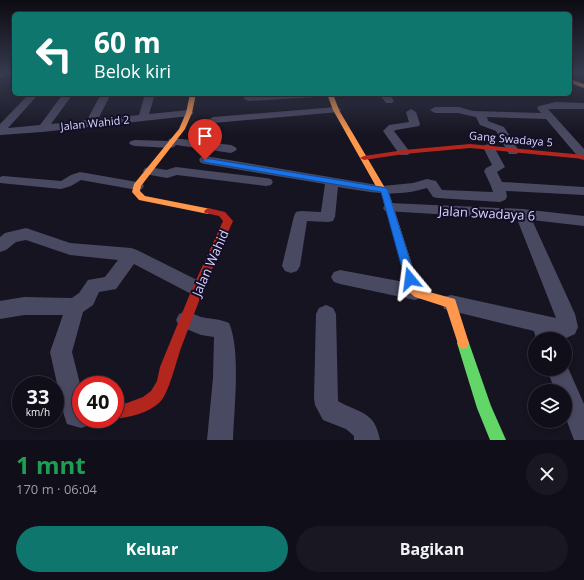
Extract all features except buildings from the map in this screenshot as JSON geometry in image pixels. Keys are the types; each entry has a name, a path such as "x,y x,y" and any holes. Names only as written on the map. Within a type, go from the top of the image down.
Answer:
{"street":[{"path":"42,129 67,96"},
{"path":"90,124 105,96"},
{"path":"143,118 149,96"},
{"path":"3,180 61,185 67,184 80,176 137,186 182,129 189,113 193,96"},
{"path":"247,96 249,118"},
{"path":"331,96 336,110 383,190 390,208 415,292"},
{"path":"1,133 31,97"},
{"path":"582,108 553,105 542,106 584,156"},
{"path":"213,120 336,110"},
{"path":"435,110 460,110 466,113 480,114 549,116"},
{"path":"404,152 388,131 393,127 415,124 411,112"},
{"name":"Jalan Wahid 2","path":"1,133 189,113"},
{"path":"480,114 484,123 500,129 513,151"},
{"path":"135,143 171,143 231,149"},
{"name":"Gang Swadaya 5","path":"364,158 448,147 489,147 513,151 584,156"},
{"path":"340,277 415,292 545,331 564,329 568,327 565,314 514,214 499,192 490,171 499,167 489,147"},
{"path":"205,160 383,190 414,187 427,183 430,184 438,194 584,190"},
{"path":"149,171 167,174 176,171 266,182"},
{"path":"291,266 301,216 328,216 332,182"},
{"name":"Jalan Wahid","path":"124,409 147,403 156,396 163,383 167,367 197,289 228,221 222,214 142,198 136,192 137,186"},
{"name":"Jalan Swadaya 6","path":"390,208 514,214 584,221"},
{"path":"0,246 11,237 23,234 45,239 70,249 131,255 197,289"},
{"path":"72,393 61,352 75,307 86,299 94,285 110,284 131,255"},
{"path":"451,303 484,408 498,440"},
{"path":"0,310 24,306 75,307"},
{"path":"326,314 327,405 331,412 356,420 362,425 367,434 367,440"},
{"path":"186,320 201,326 218,328 222,330 224,337 224,378 220,440"},
{"path":"561,376 584,433"}],"traffic: fast":[{"path":"463,343 484,408 498,440"}],"traffic: slow":[{"path":"193,96 189,113 182,129 137,186 136,192 142,198 208,211"},
{"path":"331,96 336,110 382,190 384,190 414,290 419,294 451,303 463,343"}],"traffic: jam":[{"path":"364,158 404,152 470,146 584,157"},
{"path":"124,410 147,403 156,396 163,383 167,367 197,289 228,221 222,214 208,211"}],"route":[{"path":"205,160 384,190 410,279"}]}
